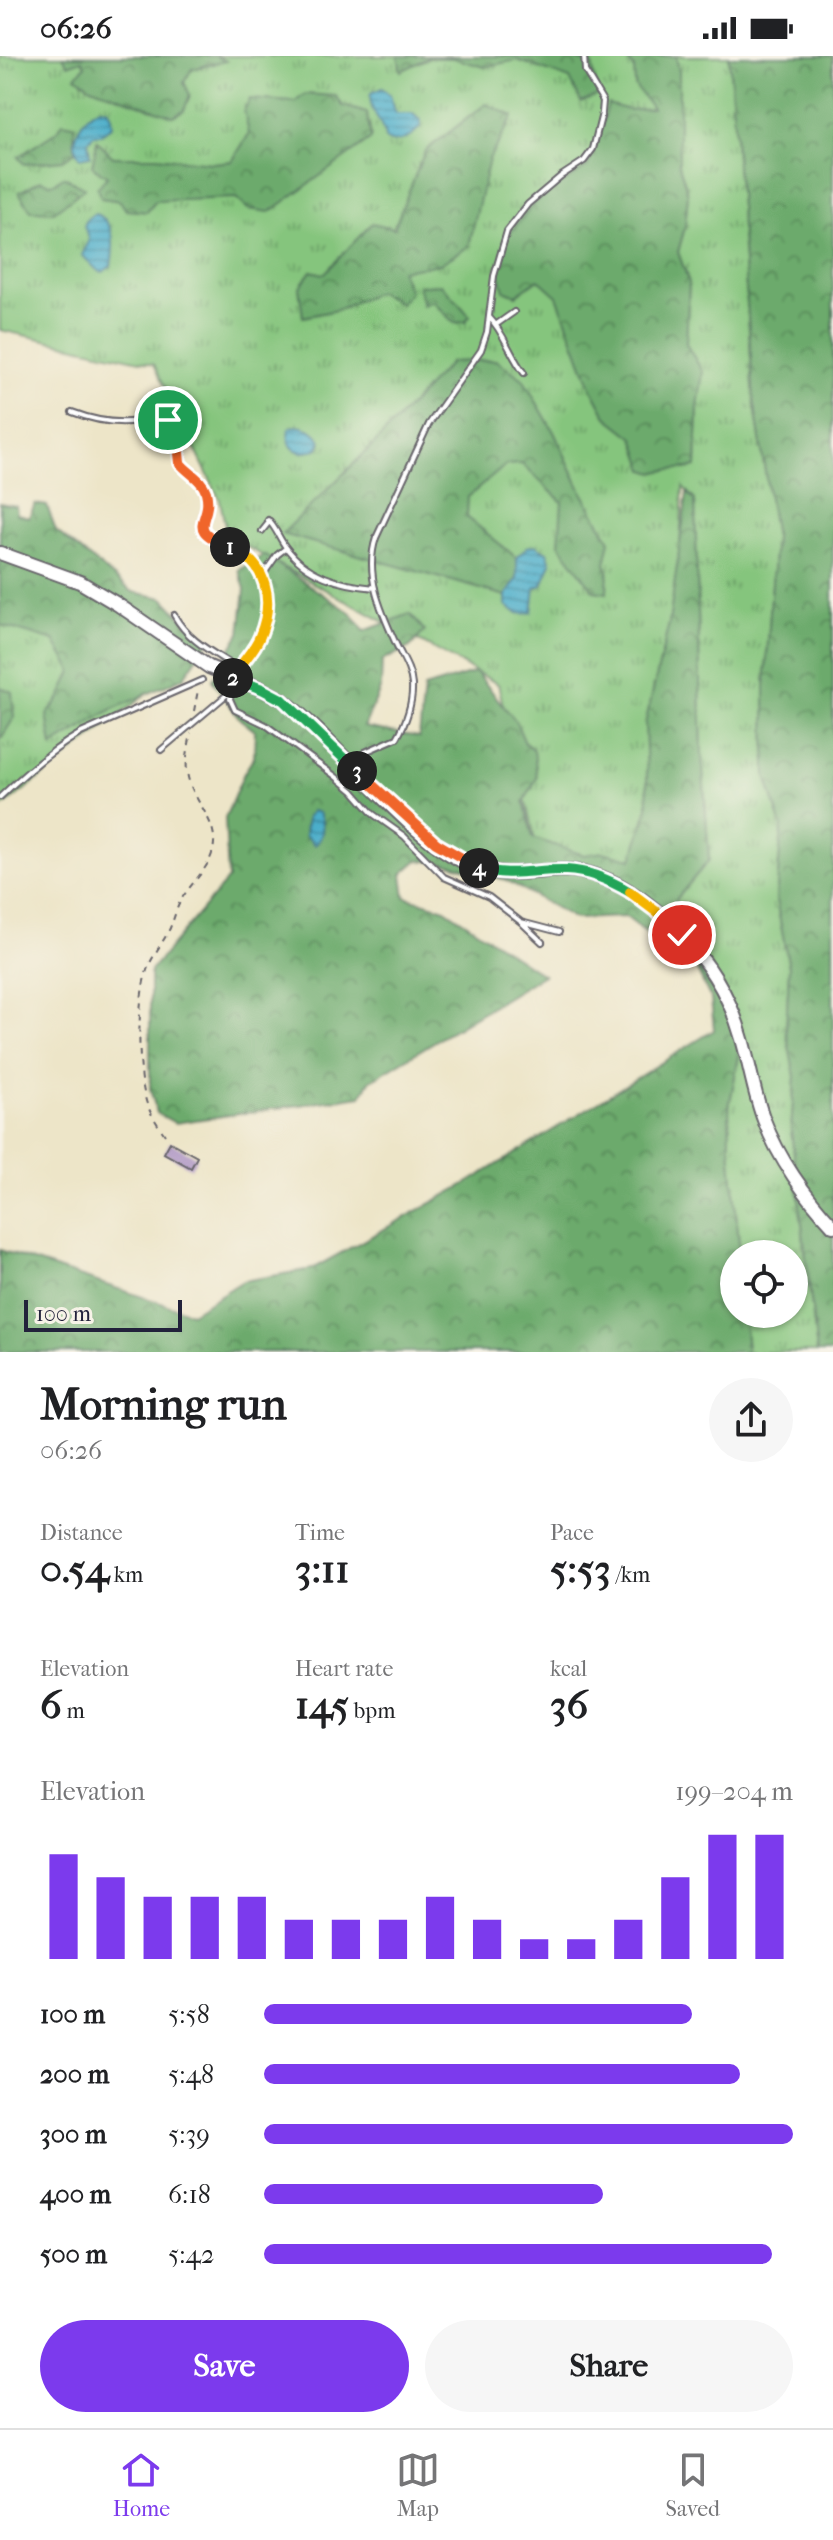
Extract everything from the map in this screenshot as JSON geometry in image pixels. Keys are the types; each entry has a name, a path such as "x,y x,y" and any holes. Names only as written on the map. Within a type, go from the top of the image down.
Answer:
{"street":[{"path":"0,553 54,571 86,586 197,660 235,673 283,700 426,836 468,864 506,874 567,870 604,878 636,896 674,927 702,958 722,989 736,1019 770,1134 785,1161 833,1226"}],"lane":[{"path":"350,764 365,752 397,738 406,720 411,696 408,670 375,588 371,555 380,527 438,409 481,350 494,276 507,231 541,192 584,161 596,141 603,101 585,71 584,56"},
{"path":"497,324 514,312"},
{"path":"489,317 497,324 524,373"},
{"path":"72,412 97,420 168,420 177,433 180,463 205,490 204,531 212,540 248,557 263,575 267,597 263,625 254,647 235,673 230,692 230,703 235,710"},
{"path":"262,531 269,520 286,548 315,573 341,582 375,588"},
{"path":"263,575 286,548"},
{"path":"174,615 200,646 235,673"},
{"path":"0,797 65,742 202,680"},
{"path":"161,750 230,692"},
{"path":"219,701 266,725 335,776 373,814 404,836 444,877 489,897 542,942"},
{"path":"521,922 559,932"}],"path":[{"path":"165,1135 143,1090 143,988 149,964 169,930 181,900 208,865 214,845 213,832 189,780 186,762 196,695 202,680"}],"green space":[{"path":"0,56 659,56 686,338 689,283 678,252 685,227 688,194 679,165 679,71 676,56 729,56 754,399 775,538 765,687 766,776 782,827 776,900 789,967 786,1031 795,1076 791,1130 804,1240 739,1240 729,1107 739,1056 725,1008 690,956 672,908 709,860 702,755 695,500 683,487 667,803 637,872 538,853 498,684 227,536 220,500 154,364 0,330","holes":["698,407 696,467 684,469"]},
{"path":"63,56 216,56 226,61 192,69 184,82 190,95 184,110 173,116 91,87 76,76 85,66 82,60 68,65"},
{"path":"398,56 576,56 577,60 592,64 598,95 581,102 570,79 517,60 484,67 453,58 428,58 401,71"},
{"path":"624,56 676,56 679,71 679,165 688,194 685,227 678,252 689,283 686,344 703,372 698,407 696,467 654,473 645,470 634,438 607,417 591,387 557,296 538,279 516,295 504,290 499,275 505,238 541,196 587,167 608,104 629,110 652,108 635,86 634,68"},
{"path":"729,56 833,56 833,1352 817,1352 808,1275 808,1240 804,1240 791,1130 795,1076 786,1031 789,967 776,900 782,827 766,776 765,687 775,538 754,399"},
{"path":"305,94 336,96 343,106 367,113 371,139 270,212 248,209 236,198 156,201 147,212 126,210 120,201 101,198 97,188 107,177 92,166 97,141 113,157 157,157 212,163 232,161 249,134 244,110 250,99 295,102"},
{"path":"486,104 513,116 489,159 469,246 440,264 401,270 410,292 400,304 378,292 337,310 303,317 299,288 311,271 324,274 372,223 394,228 425,151"},
{"path":"63,123 74,125 75,152 63,160 24,164 18,157 56,132"},
{"path":"64,177 85,188 54,212 31,211 19,192 41,180 52,184"},
{"path":"441,284 470,316 465,322 454,323 432,301 423,305 418,286"},
{"path":"496,360 523,379 610,541 605,564 608,570 607,593 594,591 559,544 562,502 522,464 506,465 468,497 467,517 517,558 517,579 506,596 282,534 378,440 451,362"},
{"path":"687,493 695,500 702,755 709,860 672,908 690,956 649,935 626,917 575,919 506,880 450,864 418,860 402,874 405,897 445,909 543,975 370,1081 361,1096 175,1123 157,1113 150,1089 150,971 228,879 225,818 254,757 255,731 240,719 212,680 240,633 245,589 239,570 264,555 351,613 364,631 410,614 425,631 410,647 382,661 381,687 364,727 419,737 424,688 476,672 515,720 525,743 534,750 537,778 524,802 533,838 584,855 603,852 632,859 648,807 645,724 669,623"},
{"path":"0,503 16,506 17,514 29,517 35,504 47,506 56,531 133,592 163,598 209,641 183,678 111,710 52,746 47,715 61,696 72,671 54,641 0,625"},
{"path":"0,586 182,666 0,809"},
{"path":"0,687 12,692 14,718 0,740"},
{"path":"690,956 725,1008 735,1032 739,1056 729,1107 739,1240 720,1240 720,1328 745,1328 747,1352 0,1352 0,1250 191,1313 243,1281 312,1269 466,1184 714,1030 711,999"},
{"path":"808,1275 817,1352 747,1352 745,1328 808,1328"}],"water":[{"path":"382,88 390,95 396,114 413,114 420,120 421,126 407,138 390,142 385,139 370,100 371,93"},
{"path":"99,108 107,109 112,126 88,141 90,156 80,158 75,144 78,130 87,117"},
{"path":"96,214 108,223 112,237 111,266 103,272 82,255 89,239 85,224 88,218"},
{"path":"296,426 317,435 321,441 318,448 305,452 295,450 288,435 289,428"},
{"path":"535,545 547,552 551,563 542,585 535,588 532,612 518,613 506,605 506,596 517,579 517,558 527,547"},
{"path":"312,811 319,813 322,826 322,834 315,845 305,835 307,817"}],"building":[{"path":"170,1142 197,1157 191,1168 164,1153"}],"route":[{"path":"168,420 177,433 180,463 205,490 207,500 202,523 207,536 248,557 263,575 267,597 260,636 233,678 276,695 291,706 403,815 459,859 486,871 506,874 567,870 604,878 636,896 682,935"}]}
